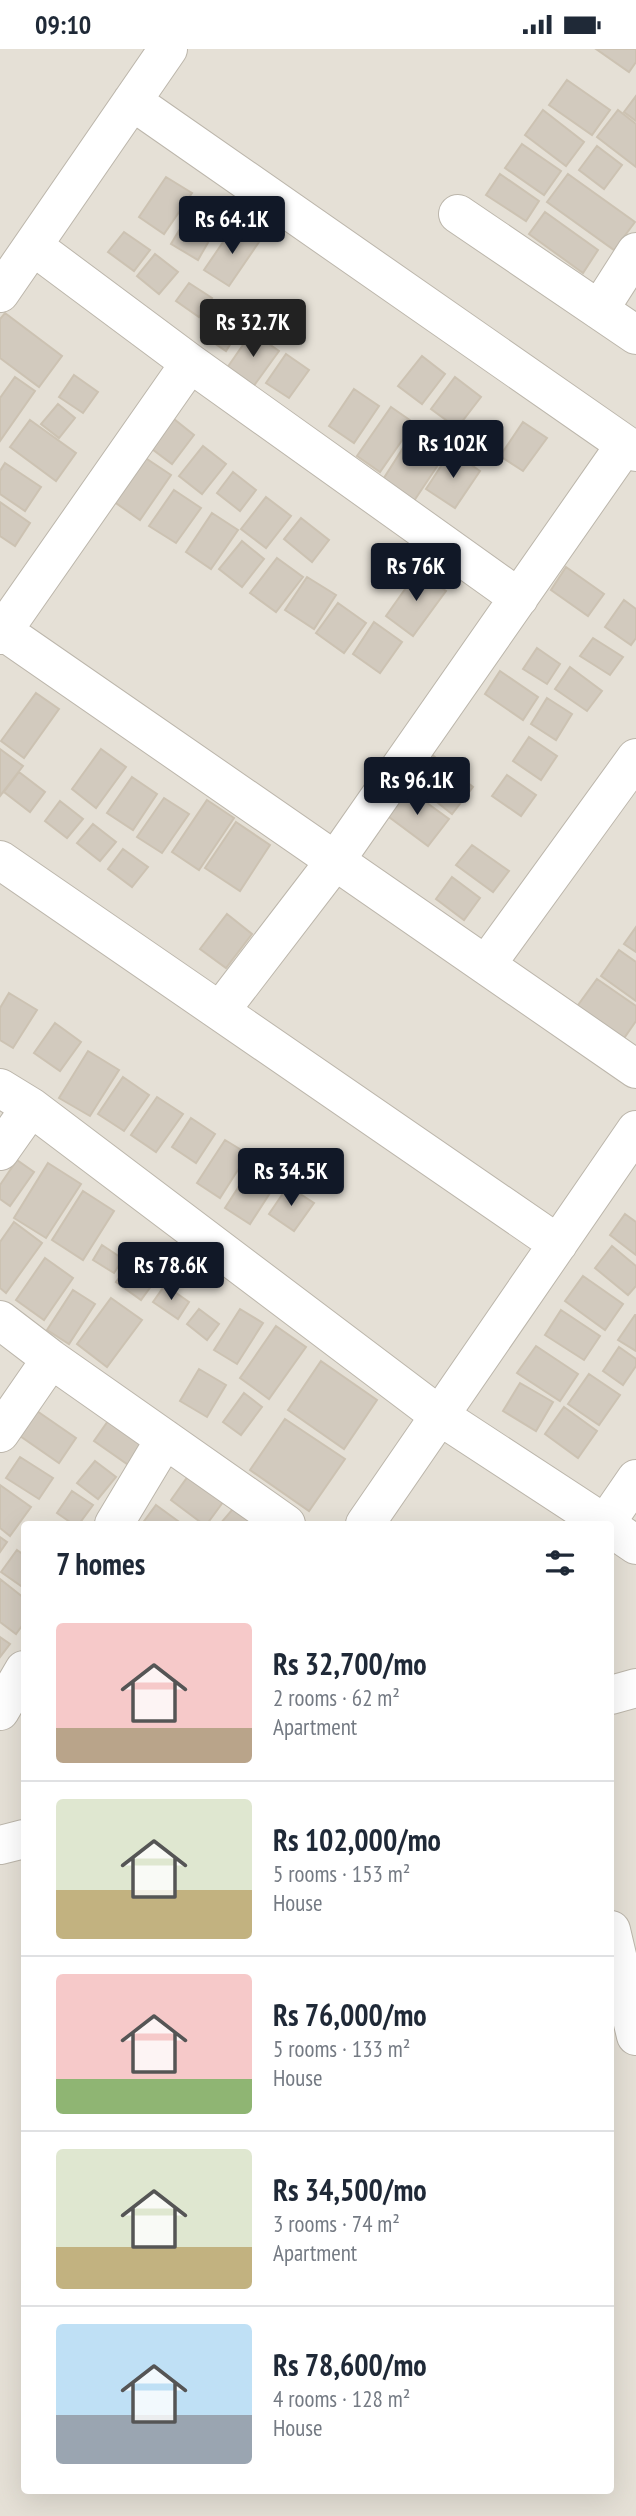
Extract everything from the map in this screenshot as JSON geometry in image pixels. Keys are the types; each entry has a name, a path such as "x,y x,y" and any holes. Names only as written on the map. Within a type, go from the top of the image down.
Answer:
{"street":[{"path":"0,293 168,49"},
{"path":"132,101 631,449 519,598 335,861 220,1011"},
{"path":"458,214 636,335"},
{"path":"33,246 190,363 519,598"},
{"path":"599,310 636,252"},
{"path":"190,363 1,633 636,1069"},
{"path":"486,965 636,758"},
{"path":"1,861 558,1244"},
{"path":"0,1151 15,1098 440,1416 600,1521"},
{"path":"367,1521 636,1130"},
{"path":"0,1320 51,1359 282,1521"},
{"path":"0,1433 51,1359"},
{"path":"116,1521 165,1439"},
{"path":"607,1521 636,1479"},
{"path":"614,1530 636,1545"},
{"path":"0,1711 21,1676"},
{"path":"614,1694 636,1688"},
{"path":"0,1845 21,1840"},
{"path":"614,1943 636,2036"}],"shaded area":[{"path":"0,49 636,49 636,2516 0,2516"}],"building":[{"path":"596,49 636,49 636,62 629,72"},
{"path":"567,80 610,110 592,135 549,105"},
{"path":"636,96 636,121 624,112"},
{"path":"543,110 584,142 566,166 525,135"},
{"path":"618,110 636,124 636,167 597,137"},
{"path":"522,144 561,171 544,195 505,168"},
{"path":"597,146 622,165 604,189 579,170"},
{"path":"500,174 539,201 526,221 486,195"},
{"path":"568,174 635,222 614,250 547,202"},
{"path":"166,177 192,193 164,234 139,217"},
{"path":"195,204 221,220 198,260 171,244"},
{"path":"545,212 598,250 583,273 529,234"},
{"path":"234,226 259,242 229,286 204,270"},
{"path":"124,232 150,250 134,271 108,252"},
{"path":"155,254 178,272 159,294 137,276"},
{"path":"189,283 212,298 199,317 176,301"},
{"path":"223,308 245,321 226,351 205,337"},
{"path":"5,313 62,356 39,387 0,358 0,319"},
{"path":"252,332 279,351 253,387 227,368"},
{"path":"286,354 309,370 289,398 266,383"},
{"path":"422,356 445,374 422,404 398,386"},
{"path":"74,375 98,392 83,413 59,397"},
{"path":"15,377 35,391 0,441 0,398"},
{"path":"455,377 481,397 457,428 431,409"},
{"path":"354,389 379,406 354,443 329,426"},
{"path":"58,404 75,418 59,438 41,424"},
{"path":"391,407 414,423 380,472 357,456"},
{"path":"174,419 194,435 172,464 152,449"},
{"path":"30,420 76,453 56,481 10,447"},
{"path":"523,422 547,438 523,471 500,456"},
{"path":"419,423 452,444 414,501 382,481"},
{"path":"203,446 226,464 202,494 179,476"},
{"path":"451,451 480,471 455,508 426,489"},
{"path":"144,457 171,475 140,520 113,501"},
{"path":"5,463 41,487 25,511 0,494 0,471"},
{"path":"233,472 256,490 240,511 217,493"},
{"path":"174,490 201,508 176,543 149,526"},
{"path":"266,497 291,516 266,548 241,529"},
{"path":"0,502 30,523 15,546 0,536"},
{"path":"212,513 238,530 211,569 186,552"},
{"path":"301,518 329,540 312,562 284,539"},
{"path":"242,541 264,559 242,587 219,569"},
{"path":"277,558 303,577 276,612 250,593"},
{"path":"566,567 604,594 588,616 551,590"},
{"path":"418,571 446,591 413,636 386,616"},
{"path":"307,577 336,595 314,629 285,610"},
{"path":"624,600 636,609 636,638 631,645 605,627"},
{"path":"338,603 366,623 344,653 316,633"},
{"path":"374,622 402,642 380,673 353,654"},
{"path":"593,638 623,657 610,675 580,656"},
{"path":"537,648 560,664 547,684 523,669"},
{"path":"570,667 602,691 587,711 555,689"},
{"path":"500,671 538,697 523,720 485,694"},
{"path":"36,693 59,709 24,758 1,741"},
{"path":"547,698 572,714 556,740 531,724"},
{"path":"529,737 557,756 541,780 513,761"},
{"path":"0,749 23,766 0,796"},
{"path":"101,749 126,767 96,808 72,789"},
{"path":"426,750 473,787 452,814 404,776"},
{"path":"19,772 45,792 30,812 4,792"},
{"path":"507,775 536,795 521,816 492,796"},
{"path":"132,777 157,794 133,830 107,813"},
{"path":"405,787 449,819 428,846 385,814"},
{"path":"164,798 189,814 162,853 137,837"},
{"path":"207,800 234,818 199,870 172,852"},
{"path":"60,801 83,819 67,838 45,821"},
{"path":"236,822 270,845 240,891 205,868"},
{"path":"93,824 116,842 100,861 77,843"},
{"path":"472,845 509,871 493,892 456,865"},
{"path":"123,849 148,867 132,887 108,869"},
{"path":"452,877 480,898 464,920 436,899"},
{"path":"227,914 252,934 226,968 200,949"},
{"path":"636,927 636,952 624,944"},
{"path":"619,950 636,962 636,1001 601,976"},
{"path":"597,979 636,1006 636,1021 620,1044 573,1012"},
{"path":"9,993 37,1010 13,1048 0,1040 0,1008"},
{"path":"55,1023 81,1042 60,1071 34,1053"},
{"path":"88,1051 119,1070 90,1116 59,1098"},
{"path":"123,1077 149,1095 124,1131 98,1114"},
{"path":"157,1097 183,1114 156,1152 131,1135"},
{"path":"191,1118 215,1134 196,1163 172,1147"},
{"path":"225,1140 248,1154 220,1198 197,1183"},
{"path":"17,1160 34,1172 10,1206 0,1199 0,1185"},
{"path":"48,1163 81,1184 46,1238 14,1218"},
{"path":"254,1163 279,1179 250,1224 225,1208"},
{"path":"288,1186 314,1203 294,1231 269,1214"},
{"path":"83,1191 114,1211 83,1260 52,1240"},
{"path":"625,1214 636,1222 636,1255 610,1235"},
{"path":"14,1222 42,1243 6,1293 0,1288 0,1242"},
{"path":"102,1245 123,1259 114,1273 93,1260"},
{"path":"612,1246 636,1266 636,1286 628,1295 595,1268"},
{"path":"45,1258 73,1278 44,1320 16,1300"},
{"path":"132,1260 157,1278 141,1300 116,1282"},
{"path":"583,1276 623,1304 605,1330 565,1301"},
{"path":"165,1285 189,1302 178,1319 153,1302"},
{"path":"73,1290 95,1304 69,1344 47,1330"},
{"path":"111,1298 142,1320 107,1367 77,1344"},
{"path":"199,1309 219,1324 207,1340 187,1324"},
{"path":"240,1309 263,1323 237,1364 214,1350"},
{"path":"561,1310 600,1336 584,1360 545,1335"},
{"path":"636,1315 636,1351 618,1340"},
{"path":"276,1326 306,1347 269,1399 240,1378"},
{"path":"536,1346 578,1374 560,1401 517,1373"},
{"path":"619,1347 636,1359 636,1366 623,1385 603,1371"},
{"path":"321,1361 377,1400 344,1449 288,1410"},
{"path":"199,1369 226,1385 207,1417 180,1401"},
{"path":"589,1374 620,1395 599,1425 568,1404"},
{"path":"520,1383 553,1402 536,1431 503,1411"},
{"path":"244,1393 262,1407 241,1435 223,1422"},
{"path":"564,1407 597,1431 578,1458 545,1434"},
{"path":"37,1411 76,1438 59,1463 20,1436"},
{"path":"285,1419 345,1459 309,1511 250,1470"},
{"path":"108,1421 151,1451 137,1471 94,1441"},
{"path":"20,1457 53,1478 39,1499 6,1478"},
{"path":"95,1461 116,1477 98,1499 77,1483"},
{"path":"191,1472 226,1498 209,1521 199,1521 171,1500"},
{"path":"0,1485 31,1507 10,1536 0,1528"},
{"path":"72,1491 93,1505 81,1521 69,1521 57,1513"},
{"path":"237,1504 259,1521 223,1521"},
{"path":"156,1505 178,1521 144,1521"},
{"path":"0,1537 7,1542 0,1552"},
{"path":"17,1550 21,1553 21,1586 1,1572"},
{"path":"0,1579 21,1596 21,1627 16,1634 0,1622"},
{"path":"0,1637 10,1644 0,1657"}]}
